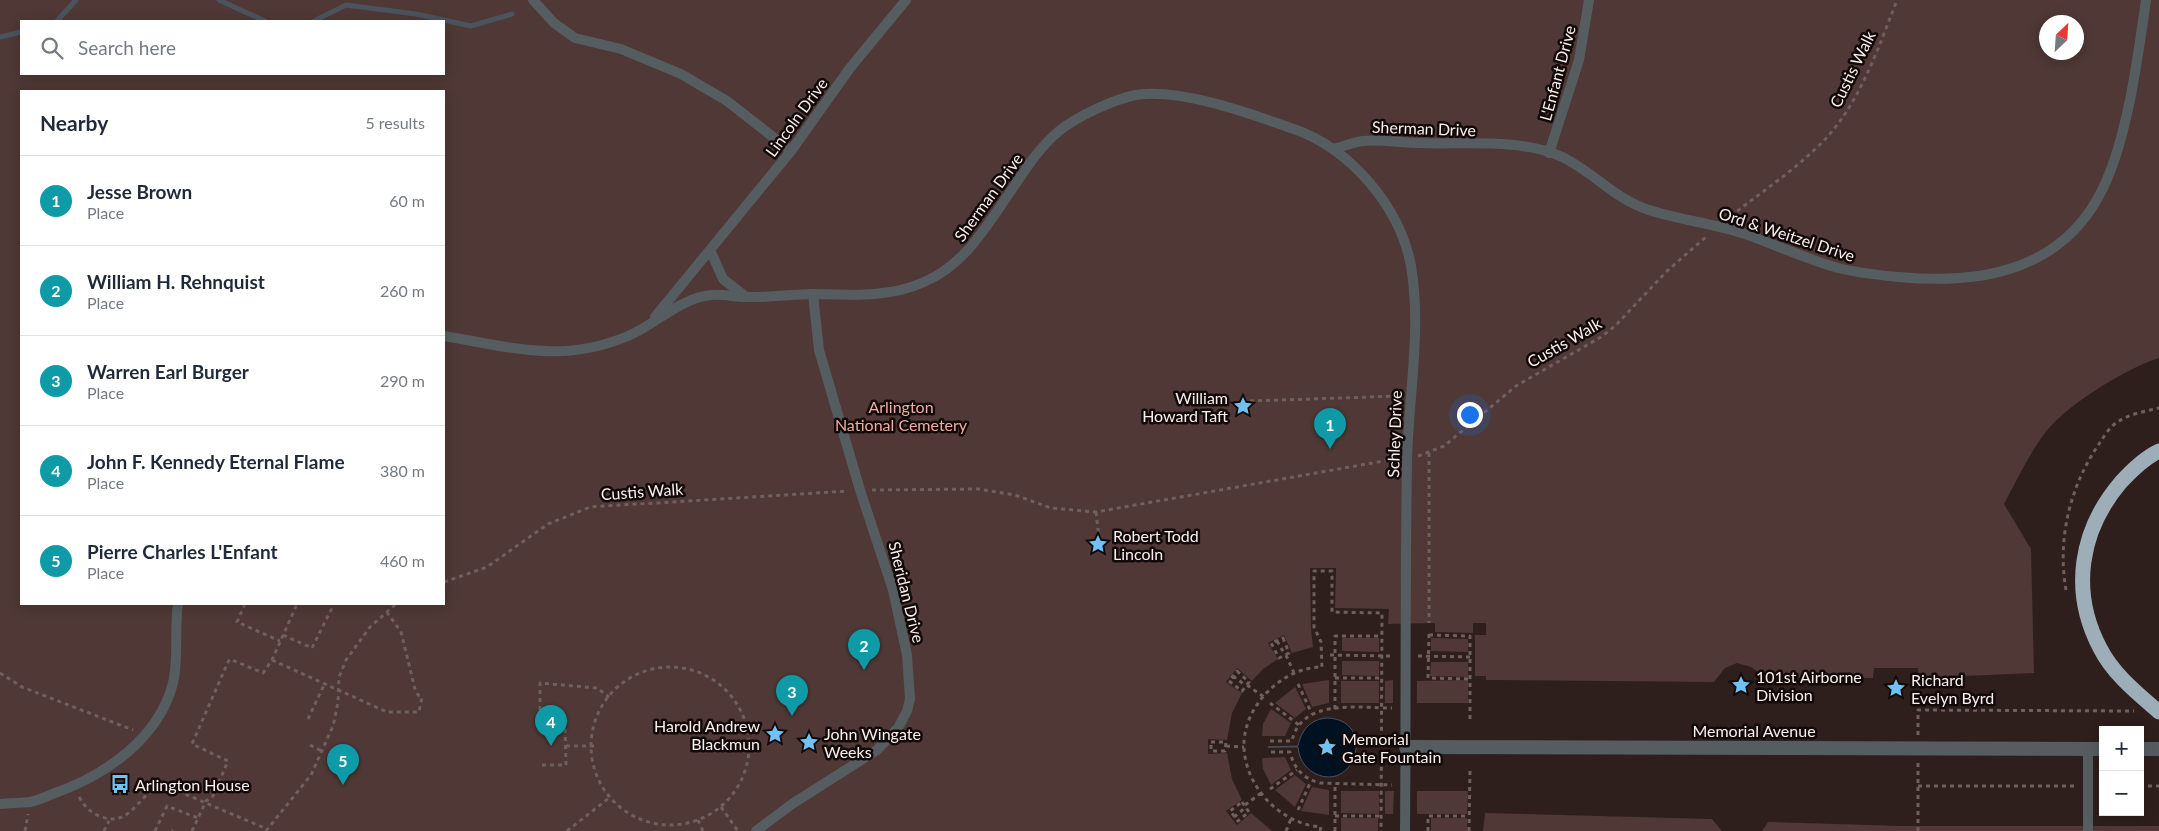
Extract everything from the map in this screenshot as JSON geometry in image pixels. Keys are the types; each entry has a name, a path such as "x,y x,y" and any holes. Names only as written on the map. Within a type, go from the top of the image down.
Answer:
{"highway":[{"path":"2159,451 2150,455 2128,474 2108,497 2089,535 2082,575 2086,605 2100,648 2113,669 2159,712"}],"street":[{"name":"Memorial Avenue","path":"1406,747 2099,749"},
{"path":"2144,749 2159,749"}],"lane":[{"path":"534,0 554,23 575,38 621,49 681,74 727,101 791,151"},
{"name":"Lincoln Drive","path":"651,322 711,252 791,151 850,68 906,0"},
{"name":"L'Enfant Drive","path":"1550,153 1579,60 1589,0"},
{"name":"Ord & Weitzel Drive","path":"1550,153 1562,157 1625,200 1644,208 1737,232 1836,267 1860,273 1923,279 1966,278 2007,271 2041,256 2066,239 2083,220 2105,185 2124,122 2146,0"},
{"name":"Sherman Drive","path":"445,336 551,353 590,349 634,334 651,322 710,294 746,297 812,294 854,296 881,294 922,284 955,265 981,236 1034,158 1059,131 1078,119 1134,95 1174,94 1218,105 1299,130 1333,150 1362,141 1513,145 1550,153"},
{"name":"Schley Drive","path":"1333,150 1372,185 1395,221 1411,264 1414,330 1407,458 1405,831"},
{"path":"711,252 723,279 746,297"},
{"name":"Sheridan Drive","path":"756,831 792,804 876,750 898,728 908,709 910,678 902,626 882,551 860,490 819,350 812,294"},
{"path":"0,804 32,801 88,780 122,758 145,735 156,721 173,685 176,664 178,605"},
{"path":"2088,749 2088,831"}],"path":[{"name":"Custis Walk","path":"1727,219 1814,149 1840,121 1860,88 1897,0"},
{"name":"Custis Walk","path":"1418,456 1450,443 1504,394 1526,378 1583,347 1615,326 1667,271 1710,233"},
{"path":"1250,401 1400,396"},
{"path":"1428,453 1429,623"},
{"path":"875,490 978,489 1015,495 1051,508 1096,512 1396,459"},
{"name":"Custis Walk","path":"445,582 487,567 548,524 590,507 860,490"},
{"path":"1096,512 1099,537"},
{"path":"1320,831 1320,827 1292,819 1277,810 1261,793 1248,767 1244,747 1250,720 1264,697 1276,683 1308,668 1322,668 1321,642 1314,627 1314,571 1332,571 1332,612 1382,613 1381,831"},
{"path":"245,605 237,622 280,642"},
{"path":"192,831 206,801 213,796 228,762 192,744 230,659 263,673 272,660 297,605"},
{"path":"283,635 312,648 334,605"},
{"path":"72,786 89,811 109,820 122,818 154,791 163,786 206,801 266,830 303,788 322,751 333,726 338,702 337,690 340,672 349,654 370,627 395,605"},
{"path":"272,660 387,712 419,712 422,696 418,695 415,689 401,632 386,611"},
{"path":"1470,680 1428,678 1429,634 1470,636 1470,657 1470,680 1470,723"},
{"path":"1335,709 1335,636 1382,636"},
{"path":"1283,638 1289,653 1285,654 1278,656 1271,643 1283,638"},
{"path":"1277,640 1294,673"},
{"path":"1330,656 1393,656"},
{"path":"1417,656 1470,657"},
{"path":"667,667 682,667 697,672 715,682 728,693 743,716 749,747 742,776 732,794 721,806 698,820 676,824 654,823 630,814 609,798 597,776 594,746 596,719 609,697 617,688 635,676 648,670 667,667"},
{"path":"0,673 22,686 145,735"},
{"path":"1246,685 1242,690 1230,681 1233,676 1264,697"},
{"path":"1335,678 1382,678"},
{"path":"542,765 566,765 566,746 565,727 540,727 540,683 597,688 609,697"},
{"path":"1298,684 1312,714"},
{"path":"308,718 324,685"},
{"path":"1270,704 1299,725"},
{"path":"1270,741 1292,741 1299,725 1312,714 1335,709 1392,708"},
{"path":"1918,724 1918,710 2131,711"},
{"path":"1211,742 1226,742 1226,746 1225,751 1211,751 1211,742"},
{"path":"310,746 322,751"},
{"path":"566,746 594,746"},
{"path":"1226,746 1244,747"},
{"path":"1271,752 1290,752 1297,770 1311,781 1335,784 1392,785"},
{"path":"1270,789 1297,770"},
{"path":"1470,771 1470,831"},
{"path":"1918,773 1918,831"},
{"path":"1298,810 1311,781"},
{"path":"1335,784 1335,831"},
{"path":"1918,786 2088,786"},
{"path":"2144,786 2159,786"},
{"path":"1234,816 1261,793"},
{"path":"566,831 609,798"},
{"path":"1242,802 1245,807 1249,812 1238,821 1230,812 1242,802"},
{"path":"155,831 167,806 198,818"},
{"path":"721,806 736,829 731,830"},
{"path":"1335,816 1381,816"},
{"path":"1428,831 1428,816 1469,816"},
{"path":"1286,831 1292,819"},
{"path":"104,831 109,820"},
{"path":"698,820 703,831"}],"green space":[{"name":"Arlington National Cemetery","path":"0,0 2159,0 2159,358 2129,371 2095,390 2051,425 2037,445 2004,504 2031,549 2034,673 1919,678 1918,668 1874,668 1873,678 1767,678 1751,667 1737,663 1725,668 1714,682 1486,680 1486,676 1475,676 1475,635 1486,635 1486,623 1473,623 1473,633 1435,632 1435,623 1388,624 1389,609 1335,608 1336,568 1310,568 1313,647 1292,653 1284,635 1268,643 1278,659 1263,669 1252,681 1237,668 1226,682 1242,693 1232,713 1227,740 1208,739 1208,754 1227,753 1232,779 1242,800 1226,811 1237,825 1251,813 1272,831 0,831"},
{"path":"1342,638 1379,638 1379,652 1342,651"},
{"path":"1431,638 1468,639 1468,652 1431,651"},
{"path":"1342,661 1379,661 1379,676 1342,675"},
{"path":"1431,662 1468,662 1468,677 1430,676"},
{"path":"1329,680 1329,703 1312,707 1302,684"},
{"path":"1393,680 1393,703 1385,703 1385,681"},
{"path":"1468,680 1468,703 1417,703 1417,681"},
{"path":"1341,681 1379,681 1379,703 1341,703"},
{"path":"1295,687 1306,709 1295,718 1275,703"},
{"path":"1271,709 1291,723 1285,736 1262,736 1263,724"},
{"path":"1285,757 1291,770 1271,785 1263,769 1262,758"},
{"path":"1295,775 1306,784 1295,807 1275,790"},
{"path":"1312,787 1329,790 1329,815 1301,811"},
{"path":"1341,791 1379,791 1379,814 1341,813"},
{"path":"1385,791 1394,791 1393,814 1385,814"},
{"path":"1417,791 1468,791 1467,814 1417,814"},
{"path":"1485,813 1712,819 1722,831 1483,831"},
{"path":"1341,818 1378,818 1378,831 1341,831"},
{"path":"1431,818 1467,818 1467,831 1431,831"},
{"path":"1768,822 1901,826 2159,826 2159,831 1762,831"}],"water":[{"name":"Memorial Gate Fountain","path":"1327,718 1343,722 1352,730 1356,742 1355,754 1350,766 1341,774 1329,777 1314,773 1303,762 1298,747 1268,747 1298,746 1301,735 1311,723"}],"waterway":[{"path":"58,20 76,0"},
{"path":"219,0 263,20"},
{"path":"316,20 346,5 416,14 444,20"},
{"path":"445,20 471,26 512,14"},
{"path":"0,37 20,32"}],"place":[{"name":"William Howard Taft","path":"1243,406"},
{"name":"Jesse Brown","path":"1330,449"},
{"name":"Robert Todd Lincoln","path":"1098,544"},
{"name":"William H. Rehnquist","path":"864,670"},
{"name":"101st Airborne Division","path":"1741,685"},
{"name":"Richard Evelyn Byrd","path":"1896,688"},
{"name":"Warren Earl Burger","path":"792,716"},
{"name":"Harold Andrew Blackmun","path":"775,734"},
{"name":"John Wingate Weeks","path":"809,742"},
{"name":"John F. Kennedy Eternal Flame","path":"551,746"},
{"name":"Memorial Gate Fountain","path":"1327,747"},
{"name":"Arlington House","path":"120,784"},
{"name":"Pierre Charles L'Enfant","path":"343,785"}]}
